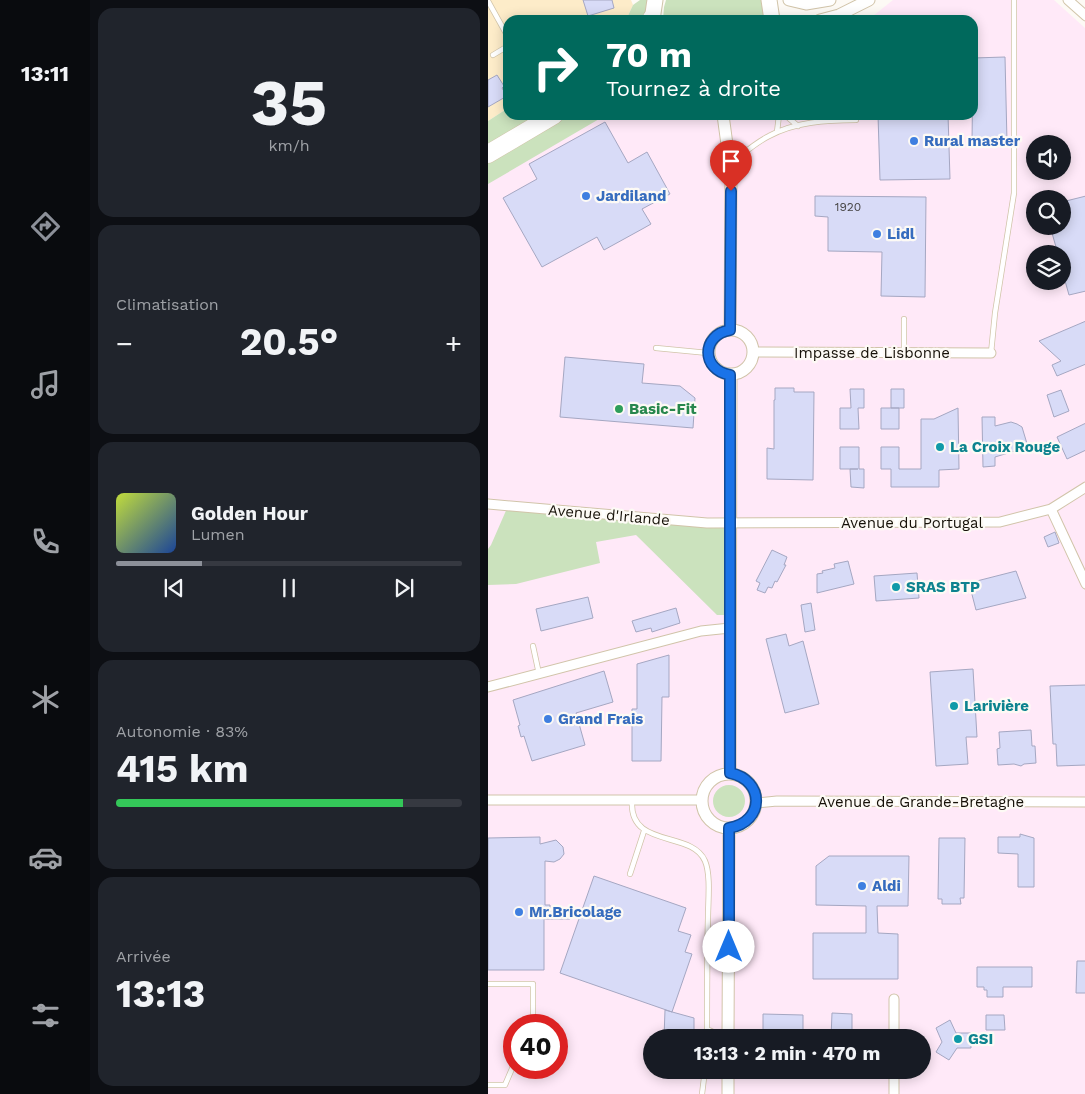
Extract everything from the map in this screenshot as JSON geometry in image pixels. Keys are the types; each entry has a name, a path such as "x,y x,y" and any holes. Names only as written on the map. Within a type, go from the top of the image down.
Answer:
{"highway":[{"path":"488,146 532,120"},
{"path":"488,154 546,120"}],"main road":[{"path":"653,15 655,0"},
{"path":"769,0 771,15"}],"street":[{"path":"789,0 806,4 830,0"},
{"path":"839,15 869,0"},
{"path":"1068,0 1086,16"},
{"path":"725,120 730,163 730,330"},
{"path":"730,330 744,334 752,345 753,352 749,366 744,371 730,375 718,370 708,353 709,346 717,334 730,330"},
{"name":"Impasse de Lisbonne","path":"753,352 991,353"},
{"path":"730,375 730,773"},
{"name":"Avenue du Portugal","path":"731,523 1000,522 1052,509 1086,487"},
{"name":"Avenue d'Irlande","path":"488,504 697,522 731,523"},
{"path":"1052,509 1086,584"},
{"path":"488,687 701,631 730,628"},
{"path":"730,773 738,775 752,786 756,794 756,803 750,818 744,823 729,828 713,822 707,816 702,800 707,784 721,774 730,773"},
{"path":"488,800 702,800"},
{"name":"Avenue de Grande-Bretagne","path":"756,803 777,801 1086,802"},
{"path":"727,1029 729,828"},
{"path":"894,999 894,1029"},
{"path":"728,1079 728,1094"},
{"path":"894,1079 894,1094"}],"lane":[{"path":"991,353 995,313 1014,194 1014,0"},
{"path":"488,1 503,28"},
{"path":"493,55 503,49"},
{"path":"777,132 778,120"},
{"path":"791,120 798,126"},
{"path":"730,163 768,136 777,132 822,120 856,120"},
{"path":"904,319 904,353"},
{"path":"656,348 708,353"},
{"path":"533,646 539,674"},
{"path":"632,800 631,812 644,831 686,845 698,851 705,860 708,902 707,1029"},
{"path":"630,874 644,831"},
{"path":"488,984 533,984 532,1014"},
{"path":"488,1085 505,1085 508,1079"},
{"path":"702,1094 704,1079"}],"shaded area":[{"path":"488,0 631,0 633,5 628,15 503,15 503,111 488,121"},
{"path":"893,0 1054,0 1085,28 1085,1094 488,1094 488,170 574,120 978,120 978,15 874,15"}],"green space":[{"path":"640,0 655,0 653,15 628,15 633,5"},
{"path":"666,0 761,0 764,15 663,15"},
{"path":"503,111 503,120 597,120 488,184 488,121"},
{"path":"508,506 731,523 730,615 717,615 636,535 596,542 600,563 516,584 488,585 488,549"},
{"path":"729,785 740,790 745,801 740,812 729,817 718,812 713,801 718,790"}],"building":[{"path":"583,0 612,0 614,8 588,15"},
{"path":"1005,57 1007,142 972,142 972,120 978,120 978,58"},
{"path":"497,75 503,84 503,98 488,107 488,80"},
{"name":"Rural master","path":"878,120 948,120 950,179 880,180"},
{"name":"Jardiland","path":"605,122 628,163 647,152 670,194 642,209 651,224 644,228 604,250 597,237 542,267 503,198 537,179 529,164"},
{"name":"Lidl","path":"815,196 926,197 925,297 881,296 882,252 828,251 828,217 815,216"},
{"path":"1086,196 1086,291 1069,295 1068,290 1071,290 1071,245 1055,245 1053,235 1071,235 1071,200"},
{"path":"1086,321 1086,364 1057,376 1052,365 1061,361 1039,341"},
{"path":"565,357 644,364 642,383 680,386 695,398 693,428 560,417"},
{"path":"775,388 794,388 794,392 814,392 813,480 767,479 767,448 774,449"},
{"path":"850,389 864,389 864,408 858,408 859,429 840,429 840,408 851,408"},
{"path":"891,389 904,389 904,408 891,408"},
{"path":"1061,390 1069,411 1054,417 1047,395"},
{"path":"881,408 899,408 899,429 881,429"},
{"name":"La Croix Rouge","path":"958,408 959,469 939,470 939,487 891,487 891,469 881,469 881,447 899,447 899,469 921,469 921,419 934,419"},
{"path":"982,417 995,417 995,426 1011,422 1022,427 1028,447 995,457 995,466 983,467"},
{"path":"1086,423 1086,450 1067,459 1057,437"},
{"path":"840,447 859,447 859,469 864,469 864,488 851,487 850,469 840,469"},
{"path":"1055,532 1059,543 1048,547 1044,537"},
{"path":"772,550 787,557 784,565 786,565 777,582 775,581 772,588 768,587 765,593 757,590 760,583 756,581"},
{"path":"848,561 854,584 817,593 817,574 835,568 834,564"},
{"path":"1016,571 1026,598 976,610 969,583"},
{"name":"SRAS BTP","path":"917,573 919,598 876,601 874,576"},
{"path":"588,597 593,618 541,631 536,609"},
{"path":"811,603 815,630 805,632 801,605"},
{"path":"676,608 680,623 652,632 651,628 636,632 632,621"},
{"path":"786,634 789,646 803,641 819,704 785,713 766,639"},
{"path":"669,655 669,697 662,697 661,761 632,761 632,709 637,709 637,664"},
{"name":"Larivière","path":"973,669 977,737 966,737 968,764 936,766 930,672"},
{"name":"Grand Frais","path":"604,671 613,702 576,713 585,745 532,761 524,736 521,737 518,726 520,725 513,700"},
{"path":"1086,685 1086,765 1057,766 1056,744 1053,744 1050,686"},
{"path":"1031,730 1032,746 1035,746 1036,763 1021,766 1014,764 998,765 999,732"},
{"path":"1020,834 1034,838 1034,887 1018,887 1018,854 998,853 998,837 1020,837"},
{"name":"Mr.Bricolage","path":"540,837 540,844 556,840 563,847 564,854 554,862 545,861 545,905 550,905 550,911 570,916 570,919 544,919 544,970 488,970 488,838"},
{"path":"939,838 965,838 964,898 960,898 961,904 942,904 942,899 938,899"},
{"path":"829,856 909,856 908,906 877,906 878,933 898,934 898,979 813,979 813,933 866,933 866,906 816,905 816,866"},
{"path":"594,876 686,908 678,931 691,935 685,952 692,954 672,1012 560,973"},
{"path":"1077,961 1086,961 1086,993 1076,993"},
{"path":"977,967 1032,967 1032,987 1003,987 1003,997 987,997 987,990 984,990 984,987 977,987"},
{"path":"665,1010 694,1018 694,1029 664,1029"},
{"path":"832,1013 852,1014 852,1029 831,1029"},
{"path":"763,1014 803,1015 803,1029 763,1029"},
{"path":"986,1015 1004,1015 1005,1030 986,1030"},
{"name":"GSI","path":"950,1020 956,1033 971,1033 971,1048 957,1048 949,1060 936,1052 942,1042 936,1028"}],"place":[{"name":"Rural master","path":"914,141"},
{"name":"Jardiland","path":"586,196"},
{"name":"Lidl","path":"877,234"},
{"name":"Basic-Fit","path":"619,409"},
{"name":"La Croix Rouge","path":"940,447"},
{"name":"SRAS BTP","path":"896,587"},
{"name":"Larivière","path":"954,706"},
{"name":"Grand Frais","path":"548,719"},
{"name":"Aldi","path":"862,886"},
{"name":"Mr.Bricolage","path":"519,912"},
{"name":"GSI","path":"958,1039"}],"route":[{"path":"729,947 729,828 744,823 750,818 756,803 756,794 752,786 738,775 730,773 730,375 724,374 713,366 708,353 709,346 717,334 730,330 731,191"}]}
